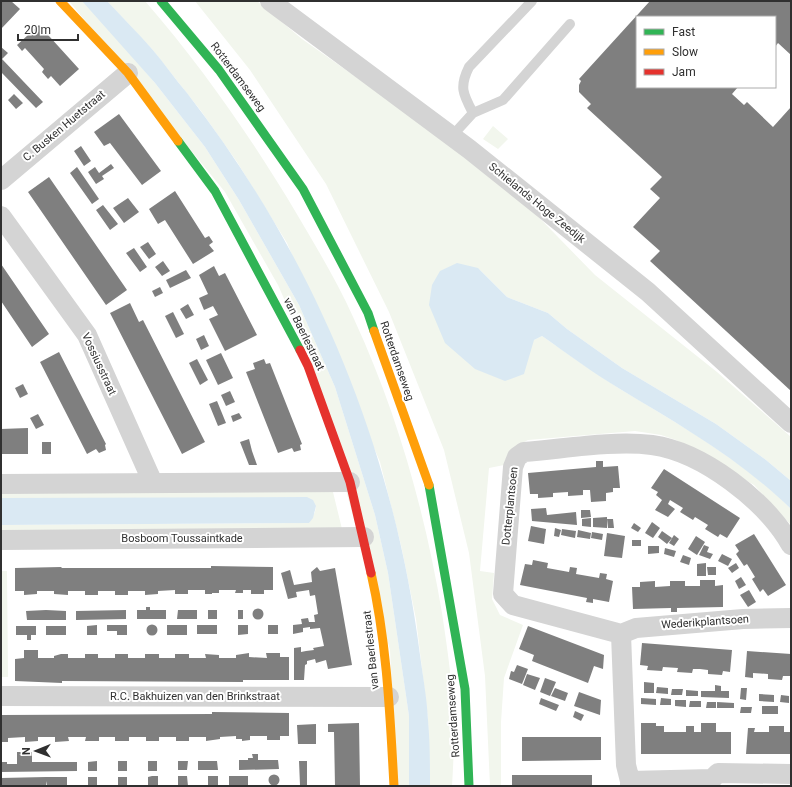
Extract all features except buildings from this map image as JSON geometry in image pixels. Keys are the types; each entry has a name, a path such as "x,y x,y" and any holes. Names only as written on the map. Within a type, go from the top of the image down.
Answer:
{"street":[{"name":"van Baerlestraat","path":"60,1 128,73 216,191 308,366 350,482 378,602 388,697 394,786"},
{"name":"Rotterdamseweg","path":"161,1 219,70 303,189 368,313 430,492 465,689 469,786"},
{"name":"Schielands Hoge Zeedijk","path":"270,1 452,136 648,292 791,422"},
{"name":"C. Busken Huetstraat","path":"1,180 128,73"},
{"name":"Vossiusstraat","path":"1,216 87,335 153,483"},
{"name":"Dotterplantsoen","path":"621,634 513,605 503,594 513,468 517,457 524,452 627,444 651,445 673,450 718,472 750,495 782,530 791,545"},
{"path":"1,484 350,482"},
{"name":"Bosboom Toussaintkade","path":"1,540 364,537"},
{"name":"Wederikplantsoen","path":"621,634 636,628 743,619 791,618"},
{"path":"621,634 626,765 630,784 712,783 718,773 791,774"},
{"name":"R.C. Bakhuizen van den Brinkstraat","path":"1,696 388,697"}],"lane":[{"path":"473,113 464,96 462,81 469,67 532,1"},
{"path":"452,136 473,113 503,100 570,24"}],"shaded area":[{"path":"69,1 82,1 92,10 155,83 205,147 239,200 299,305 335,387 375,515 388,573 409,716 409,786 397,786 390,650 308,353 278,285 225,192"},
{"path":"82,1 107,1 152,49 187,93 233,156 274,221 310,289 342,359 369,430 391,503 408,578 427,704 430,745 430,786 409,786 409,716 388,573 375,515 335,387 299,305 239,200 205,147 155,83"},
{"path":"107,1 145,1 187,52 245,132 281,188 328,267 354,319 384,390 408,463 435,575 442,613 452,688 454,753 452,786 430,786 428,719 416,619 401,545 380,462 287,243 237,162 201,111 152,49"},
{"path":"195,1 257,1 302,39 434,132 521,199 595,275 717,372 791,437 791,481 766,460 716,424 622,368 567,329 548,313 507,297 478,268 534,340 542,336 610,383 709,444 752,474 791,509 791,525 754,485 676,440 661,435 635,431 528,440 509,452 504,465 489,468 480,571 494,573 492,599 500,615 523,625 504,678 501,722 501,786 490,786 485,676 469,553 444,450 389,312 326,184 250,70"},
{"path":"493,126 508,139 498,149 483,139"},
{"path":"457,263 478,268 507,297 548,313 567,329 622,368 716,424 766,460 791,481 791,509 772,491 731,459 600,376 542,336 534,340 524,374 505,381 475,369 445,343 429,305 432,285 440,271"},
{"path":"332,488 342,529 1,534 1,525 309,523 315,512 316,506 1,498 1,490"},
{"path":"307,497 313,500 316,506 313,518 309,523 1,525 1,498"},
{"path":"1,571 7,571 8,677 1,677"}],"traffic: fast":[{"path":"161,1 219,70 303,189 368,313 374,331"},
{"path":"178,141 215,191 300,350"},
{"path":"429,485 465,689 469,786"}],"traffic: slow":[{"path":"60,1 128,73 178,141"},
{"path":"374,331 429,485"},
{"path":"371,573 381,625 384,652 394,786"}],"traffic: jam":[{"path":"300,350 308,366 350,482 371,573"}]}
